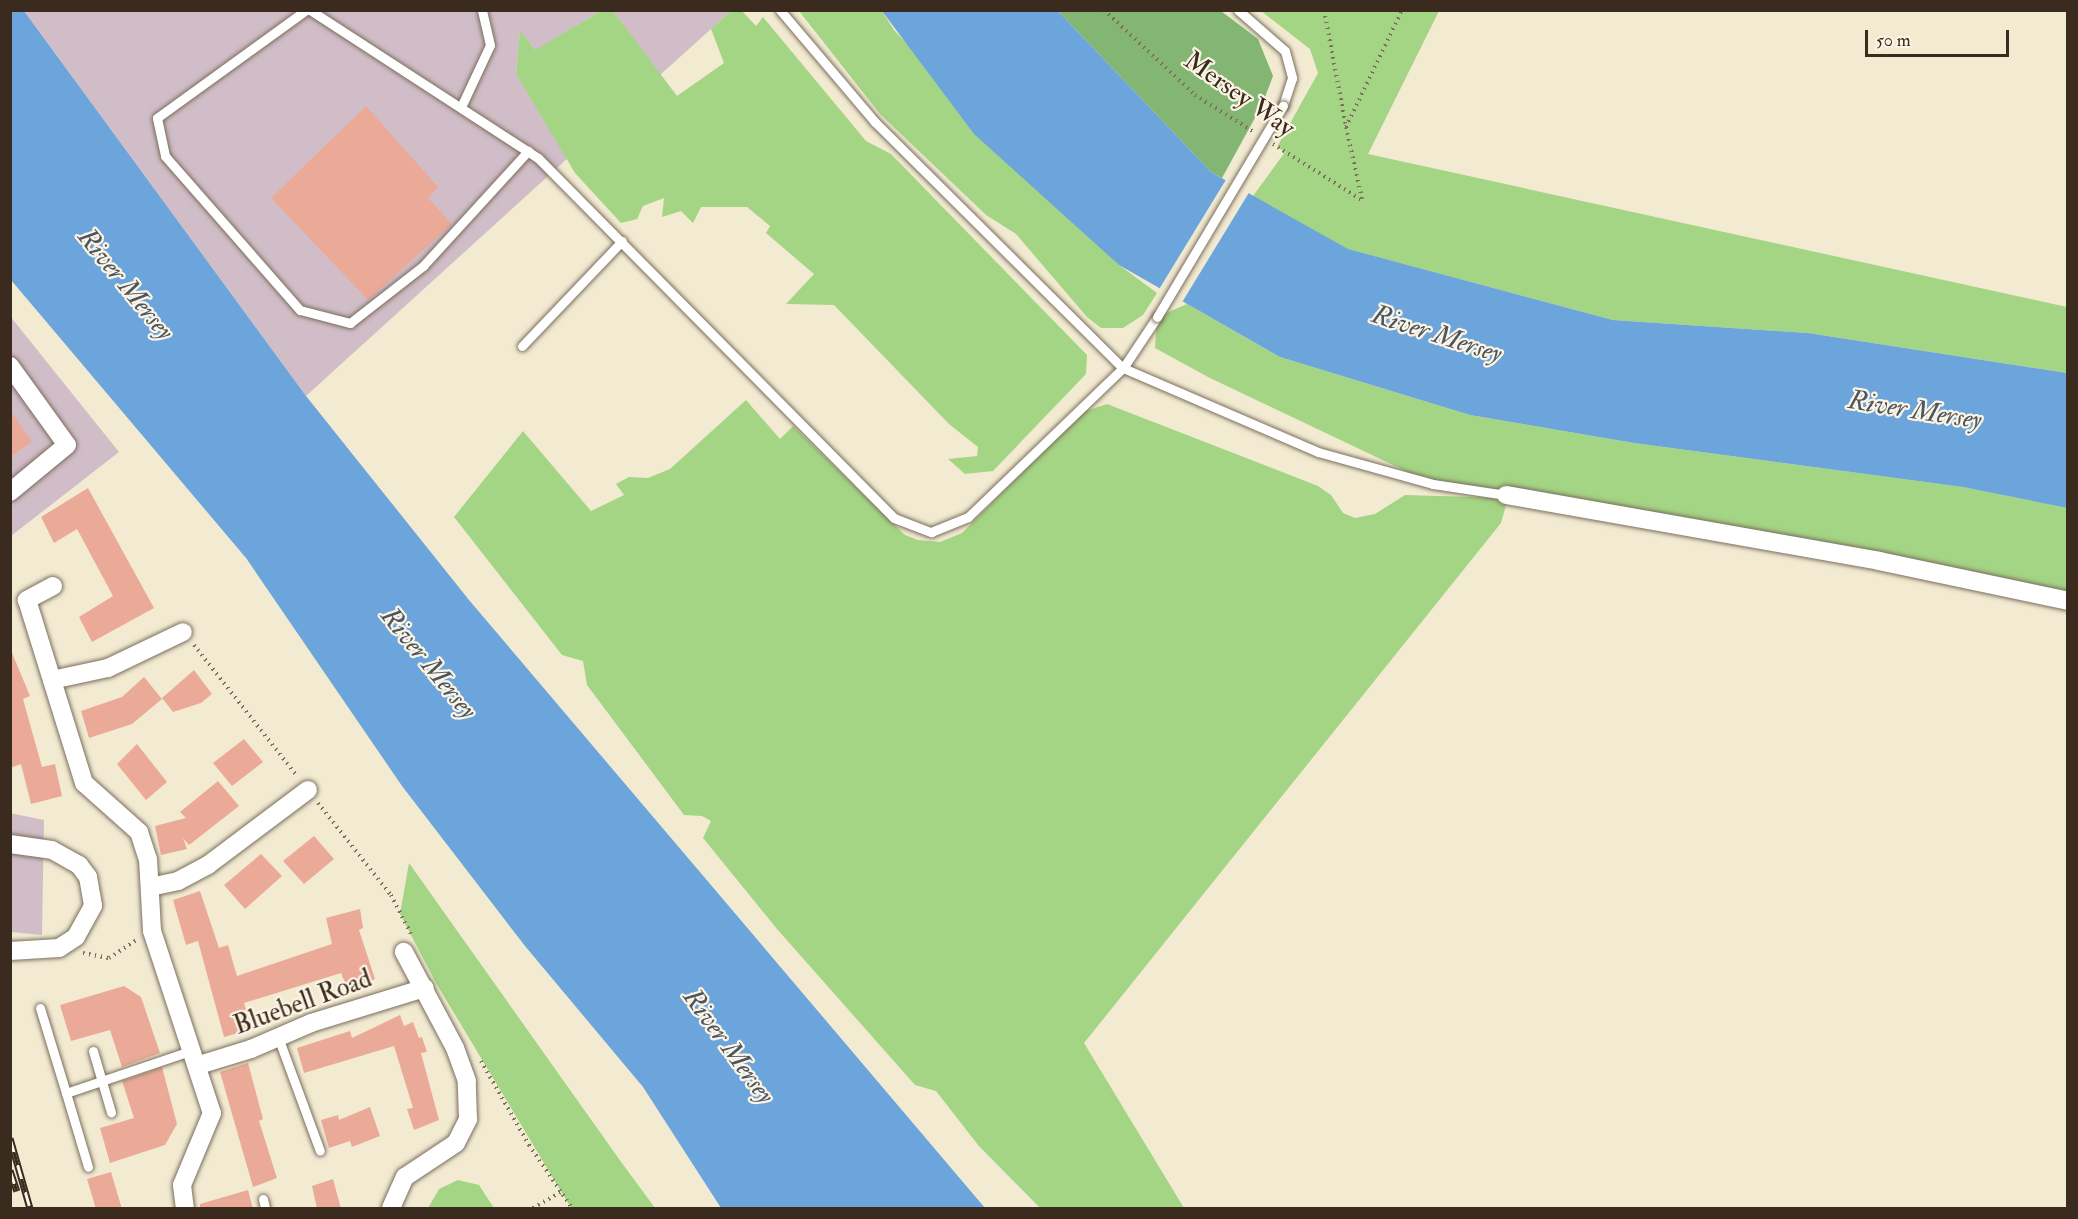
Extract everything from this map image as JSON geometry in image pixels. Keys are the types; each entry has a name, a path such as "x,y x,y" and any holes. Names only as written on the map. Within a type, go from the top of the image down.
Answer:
{"street":[{"path":"10,366 67,444 10,492"},
{"path":"1506,495 1879,561 2067,601"},
{"path":"53,586 27,600 84,783 139,832 148,860 152,931 196,1058 212,1113 182,1185 185,1209"},
{"path":"52,680 108,668 183,632"},
{"path":"150,887 178,881 208,865 308,790"},
{"path":"10,844 67,856 88,877 93,906 76,937 59,948 34,953 10,951"},
{"path":"391,1209 405,1178 456,1143 468,1119 467,1081 425,988 410,948"},
{"name":"Bluebell Road","path":"196,1058 278,1037 425,988"}],"lane":[{"path":"528,151 423,266 350,323 300,310 165,156 157,118 308,10 528,151 622,241 894,518 931,532 968,517 1123,368 1283,106 1292,78 1285,51 1238,10"},
{"path":"461,107 490,45 482,10"},
{"path":"780,10 875,122 1123,368 1318,452 1433,484 1506,495"},
{"path":"522,346 622,241"},
{"path":"40,1008 88,1167"},
{"path":"278,1037 320,1151"},
{"path":"93,1051 111,1112"},
{"path":"66,1093 102,1081 196,1058"}],"path":[{"name":"Mersey Way","path":"1104,10 1195,95 1259,135"},
{"path":"1324,10 1346,127"},
{"path":"1346,127 1402,10"},
{"name":"Mersey Way","path":"1268,141 1362,200 1346,127"},
{"path":"183,632 391,895 410,948"},
{"path":"475,1050 571,1208"},
{"path":"533,1209 561,1192"}],"shaded area":[{"path":"24,11 601,11 534,51 520,32 516,74 568,158 306,396"},
{"path":"613,11 731,11 660,75"},
{"path":"10,316 119,452 11,536 10,536"},
{"path":"10,813 44,820 42,935 11,932"}],"green space":[{"path":"601,11 613,11 677,96 724,63 711,29 731,11 742,11 756,26 763,17 866,141 891,154 1087,355 1086,374 993,471 965,474 948,459 977,456 978,447 949,424 834,305 786,304 814,274 766,233 770,226 747,207 701,207 693,223 681,211 662,217 664,198 643,206 637,219 621,223 575,173 516,74 520,31 535,50"},
{"path":"799,11 882,11 894,30 1119,265 1157,293 1143,315 1123,328 1101,328 1087,317 1016,234 986,215 880,114"},
{"path":"1058,11 1221,11 1258,39 1273,76 1262,105 1222,178 1211,172"},
{"path":"1261,11 1439,11 1368,154 2067,307 2067,373 1808,333 1613,320 1347,249 1253,196 1285,152 1277,147 1318,73 1310,49"},
{"path":"1187,304 1280,357 1470,415 1634,443 1964,487 2067,508 2067,601 1433,484 1210,378 1155,348 1157,317"},
{"path":"746,400 780,439 793,426 905,535 918,540 940,542 962,533 1083,412 1107,404 1318,486 1331,495 1343,513 1355,518 1375,514 1405,495 1508,498 1501,523 1084,1043 1184,1208 1040,1208 978,1145 936,1091 915,1085 777,929 703,838 711,821 702,816 684,815 587,685 583,661 562,655 454,517 523,431 591,511 624,495 616,484 629,477 648,478 670,469"},
{"path":"409,863 655,1208 571,1208 436,983 400,914"},
{"path":"458,1180 479,1185 494,1208 428,1208 439,1189"}],"water":[{"name":"River Mersey","path":"10,11 24,11 306,396 469,600 985,1208 721,1208 643,1087 525,946 402,786 246,558 11,280"},
{"name":"River Mersey","path":"882,11 1058,11 1211,172 1348,249 1613,320 1808,333 2067,373 2067,508 1963,487 1634,443 1470,415 1280,357 1119,265 974,134"}],"pier":[{"path":"1227,178 1250,191 1181,304 1158,291"}],"building":[{"path":"366,106 438,187 428,198 452,224 368,300 271,198"},
{"path":"10,410 32,442 10,457"},
{"path":"88,488 154,608 92,642 79,617 113,596 77,529 54,543 41,517"},
{"path":"10,648 30,696 23,699 42,767 55,764 62,796 31,804 21,764 10,768"},
{"path":"194,670 212,694 201,703 173,712 162,698"},
{"path":"144,677 162,699 132,724 89,738 81,711 122,697"},
{"path":"244,739 263,762 232,786 213,763"},
{"path":"137,744 167,782 146,800 117,764"},
{"path":"218,781 239,806 189,845 183,838 187,849 161,855 155,826 186,818 180,812"},
{"path":"314,836 334,859 304,884 283,861"},
{"path":"261,854 282,876 245,909 224,885"},
{"path":"200,891 219,948 228,945 237,976 332,944 326,918 360,909 363,928 359,930 375,979 348,990 341,973 244,1003 252,1029 224,1037 198,941 186,945 173,900"},
{"path":"124,986 141,997 160,1053 122,1067 110,1030 71,1041 60,1005"},
{"path":"400,1015 404,1026 413,1022 419,1038 422,1037 427,1052 421,1053 439,1120 414,1130 407,1109 413,1108 394,1046 304,1073 297,1048 350,1031 352,1038"},
{"path":"248,1063 263,1119 259,1121 277,1178 253,1187 220,1072"},
{"path":"162,1067 177,1124 165,1145 110,1163 100,1128 134,1118 122,1081"},
{"path":"370,1107 380,1136 352,1147 350,1141 329,1148 321,1120 338,1115 339,1120"},
{"path":"111,1172 122,1209 96,1209 87,1179"},
{"path":"333,1179 341,1209 317,1209 312,1186"},
{"path":"248,1190 253,1209 200,1209 200,1204"}],"railway":[{"path":"10,1138 30,1208"},
{"path":"10,1170 17,1191"}]}
